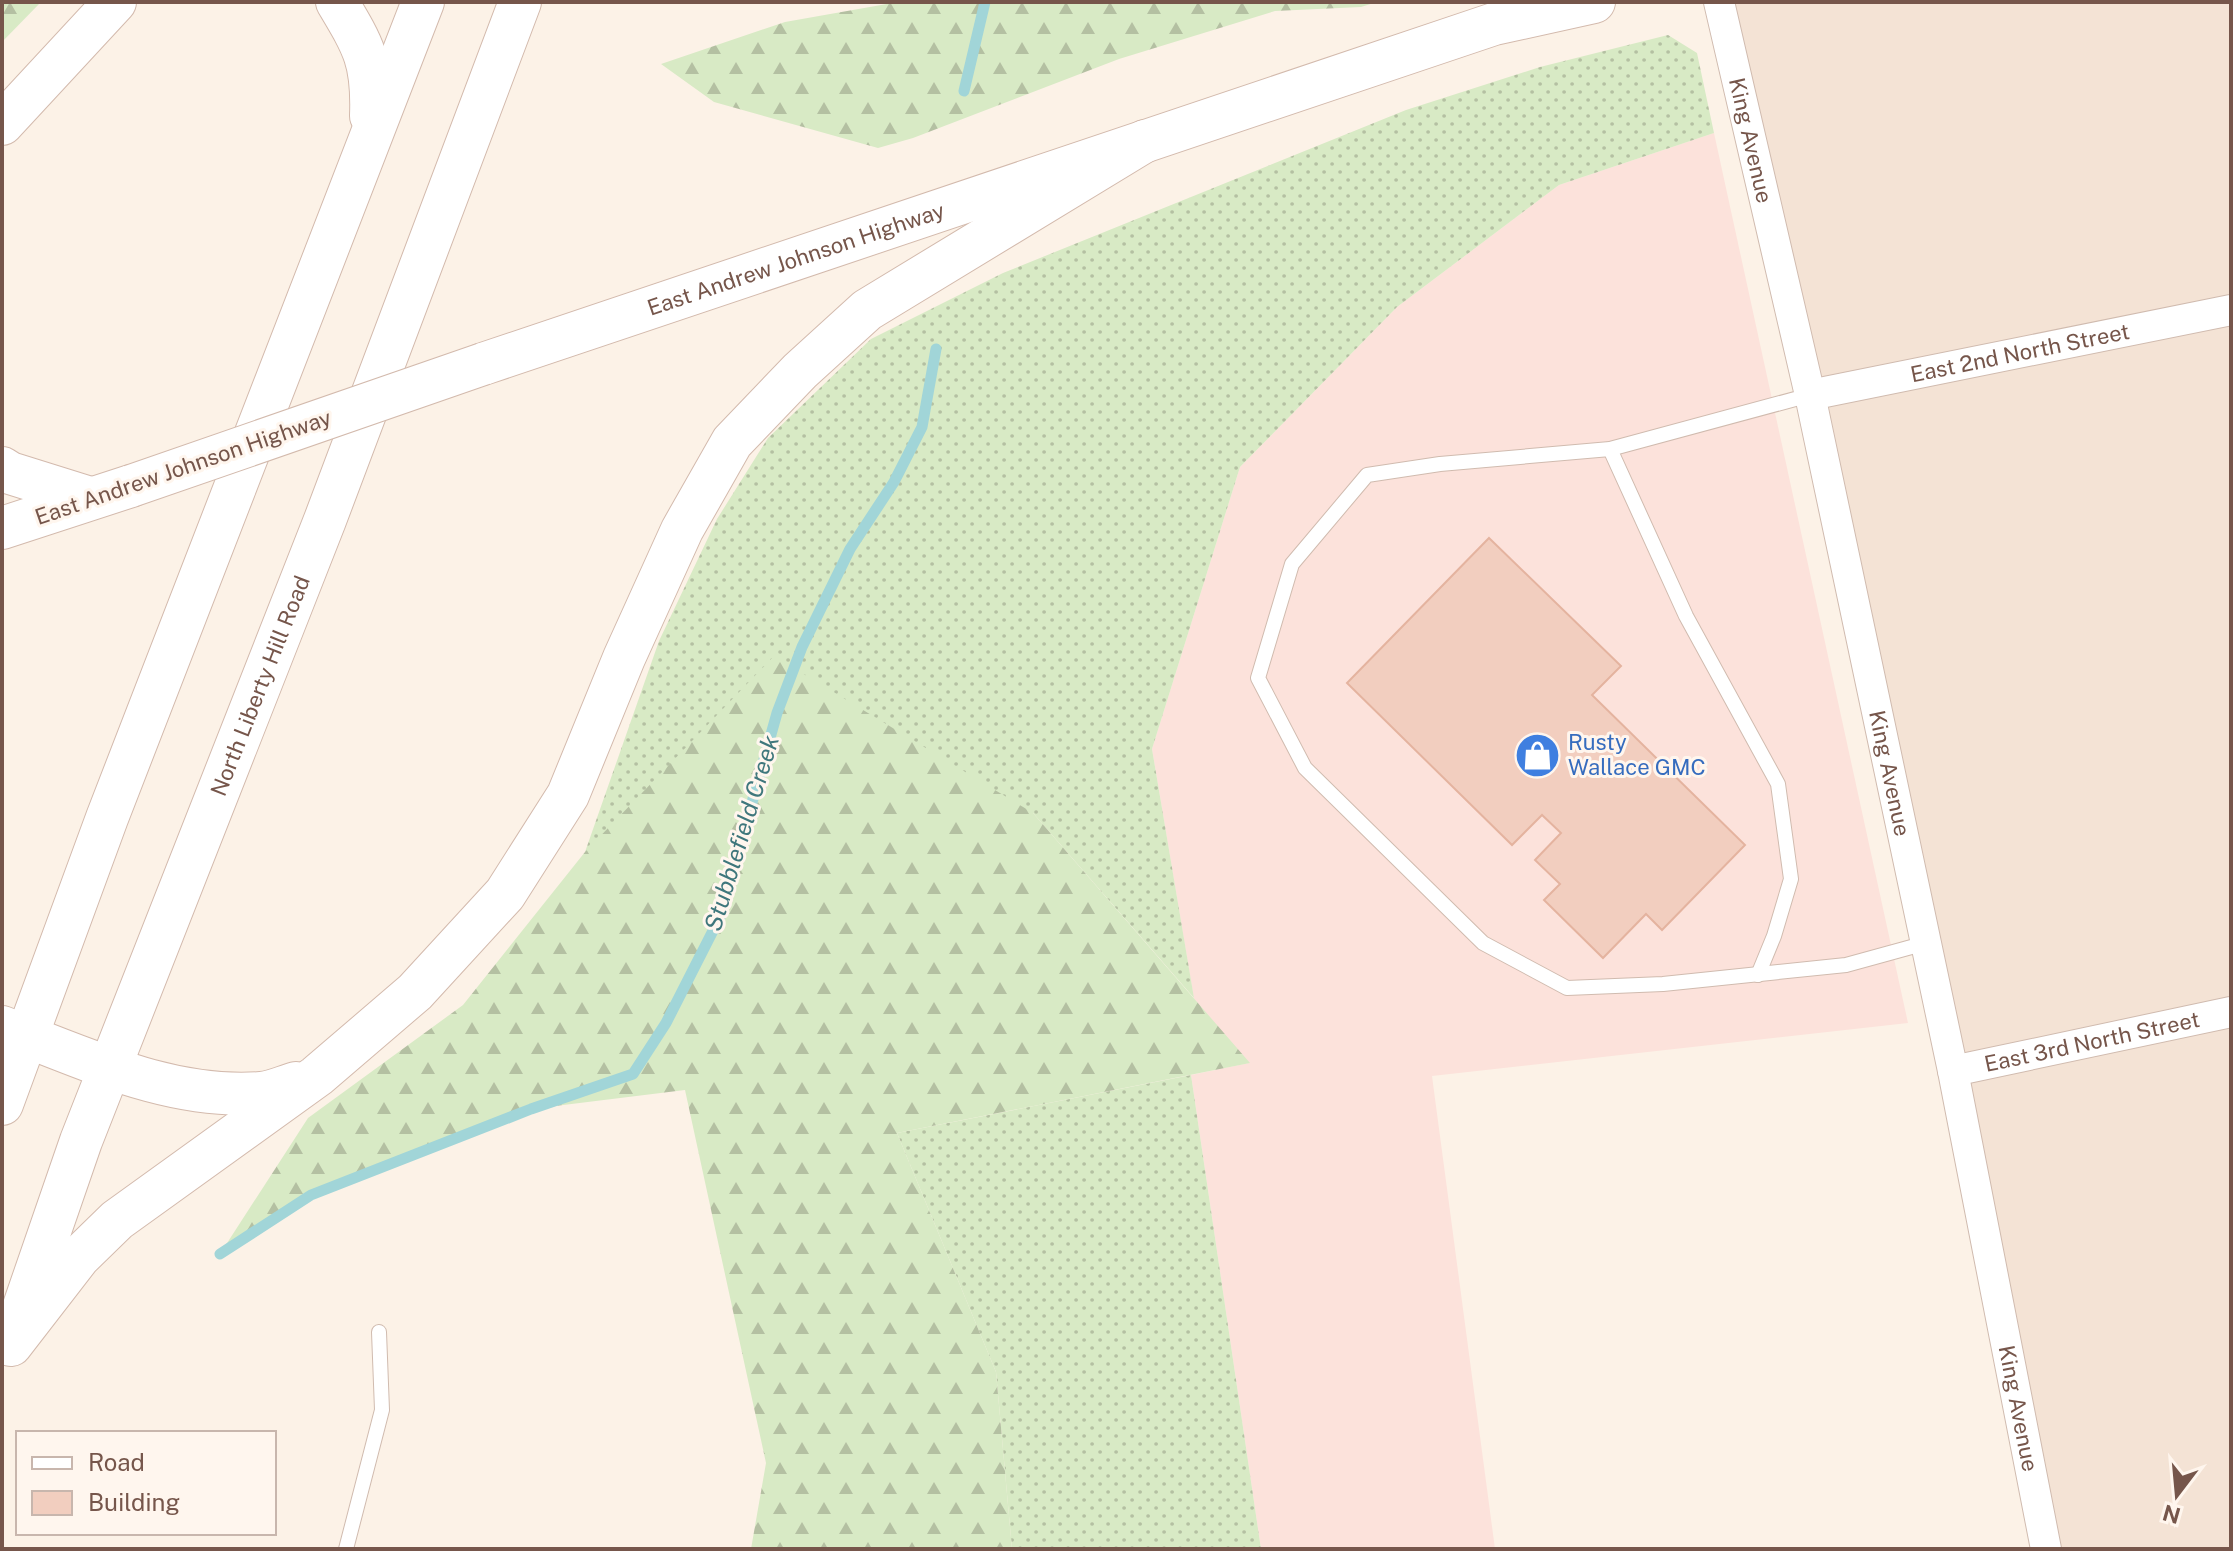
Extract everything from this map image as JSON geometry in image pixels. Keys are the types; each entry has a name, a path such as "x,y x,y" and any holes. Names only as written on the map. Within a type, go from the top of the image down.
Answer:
{"main road":[{"path":"2,124 115,2"},
{"path":"337,2 363,44 369,65 372,93 370,138"},
{"path":"2,1104 14,1031 107,818 423,2"},
{"name":"North Liberty Hill Road","path":"6,1357 110,1067 325,520 520,2"},
{"name":"East Andrew Johnson Highway","path":"2,528 1494,24 1594,2"},
{"path":"6,1357 79,1257 117,1220 317,1076 415,992 505,894 568,795 624,658 682,530 732,442 800,371 867,310 1145,141"},
{"path":"2,468 90,498"},
{"path":"14,1031 151,1082 202,1092 264,1093 317,1076"}],"street":[{"name":"King Avenue","path":"1719,2 1810,395 1926,943 2046,1549"},
{"name":"East 2nd North Street","path":"1810,395 2231,310"},
{"name":"East 3rd North Street","path":"1953,1071 2231,1012"}],"lane":[{"path":"1810,395 1610,449 1440,464 1367,475 1292,564 1258,678 1305,768 1483,943 1567,988 1663,984 1846,965 1926,943"},
{"path":"1610,449 1686,616 1778,784 1791,879 1774,936 1758,975"},
{"path":"346,1549 382,1410 379,1332"}],"shaded area":[{"path":"1725,2 2231,2 2231,1549 2051,1549"},
{"name":"Rusty Wallace GMC","path":"1714,133 1908,1023 1432,1076 1495,1549 1261,1549 1191,1075 1249,1063 1194,999 1152,749 1240,467 1397,307 1559,185"}],"green space":[{"path":"2,2 41,2 2,42"},
{"path":"898,2 1377,2 1361,7 1275,11 1119,59 913,138 878,148 714,102 661,64 785,22"},
{"path":"1668,35 1697,53 1714,133 1559,185 1397,307 1240,467 1152,749 1194,998 1033,813 585,852 659,641 717,519 768,438 871,339 1003,273 1406,110 1540,67"},
{"path":"774,656 1033,813 1250,1063 897,1133 996,1372 1012,1549 751,1549 766,1463 685,1090 531,1109 311,1195 220,1254 308,1118 463,1005 585,852"},
{"path":"1191,1075 1261,1549 1012,1549 996,1372 897,1133"}],"building":[{"name":"Rusty Wallace GMC","path":"1489,538 1621,666 1592,695 1745,845 1662,930 1646,914 1603,958 1544,900 1560,884 1535,860 1561,833 1542,815 1512,845 1347,683"}],"waterway":[{"name":"Stubblefield Creek","path":"964,91 985,2"},
{"name":"Stubblefield Creek","path":"220,1254 311,1195 531,1109 633,1074 666,1023 720,917 777,713 802,647 850,549 894,482 922,427 936,349"}],"place":[{"name":"Rusty Wallace GMC","path":"1537,755"}]}
